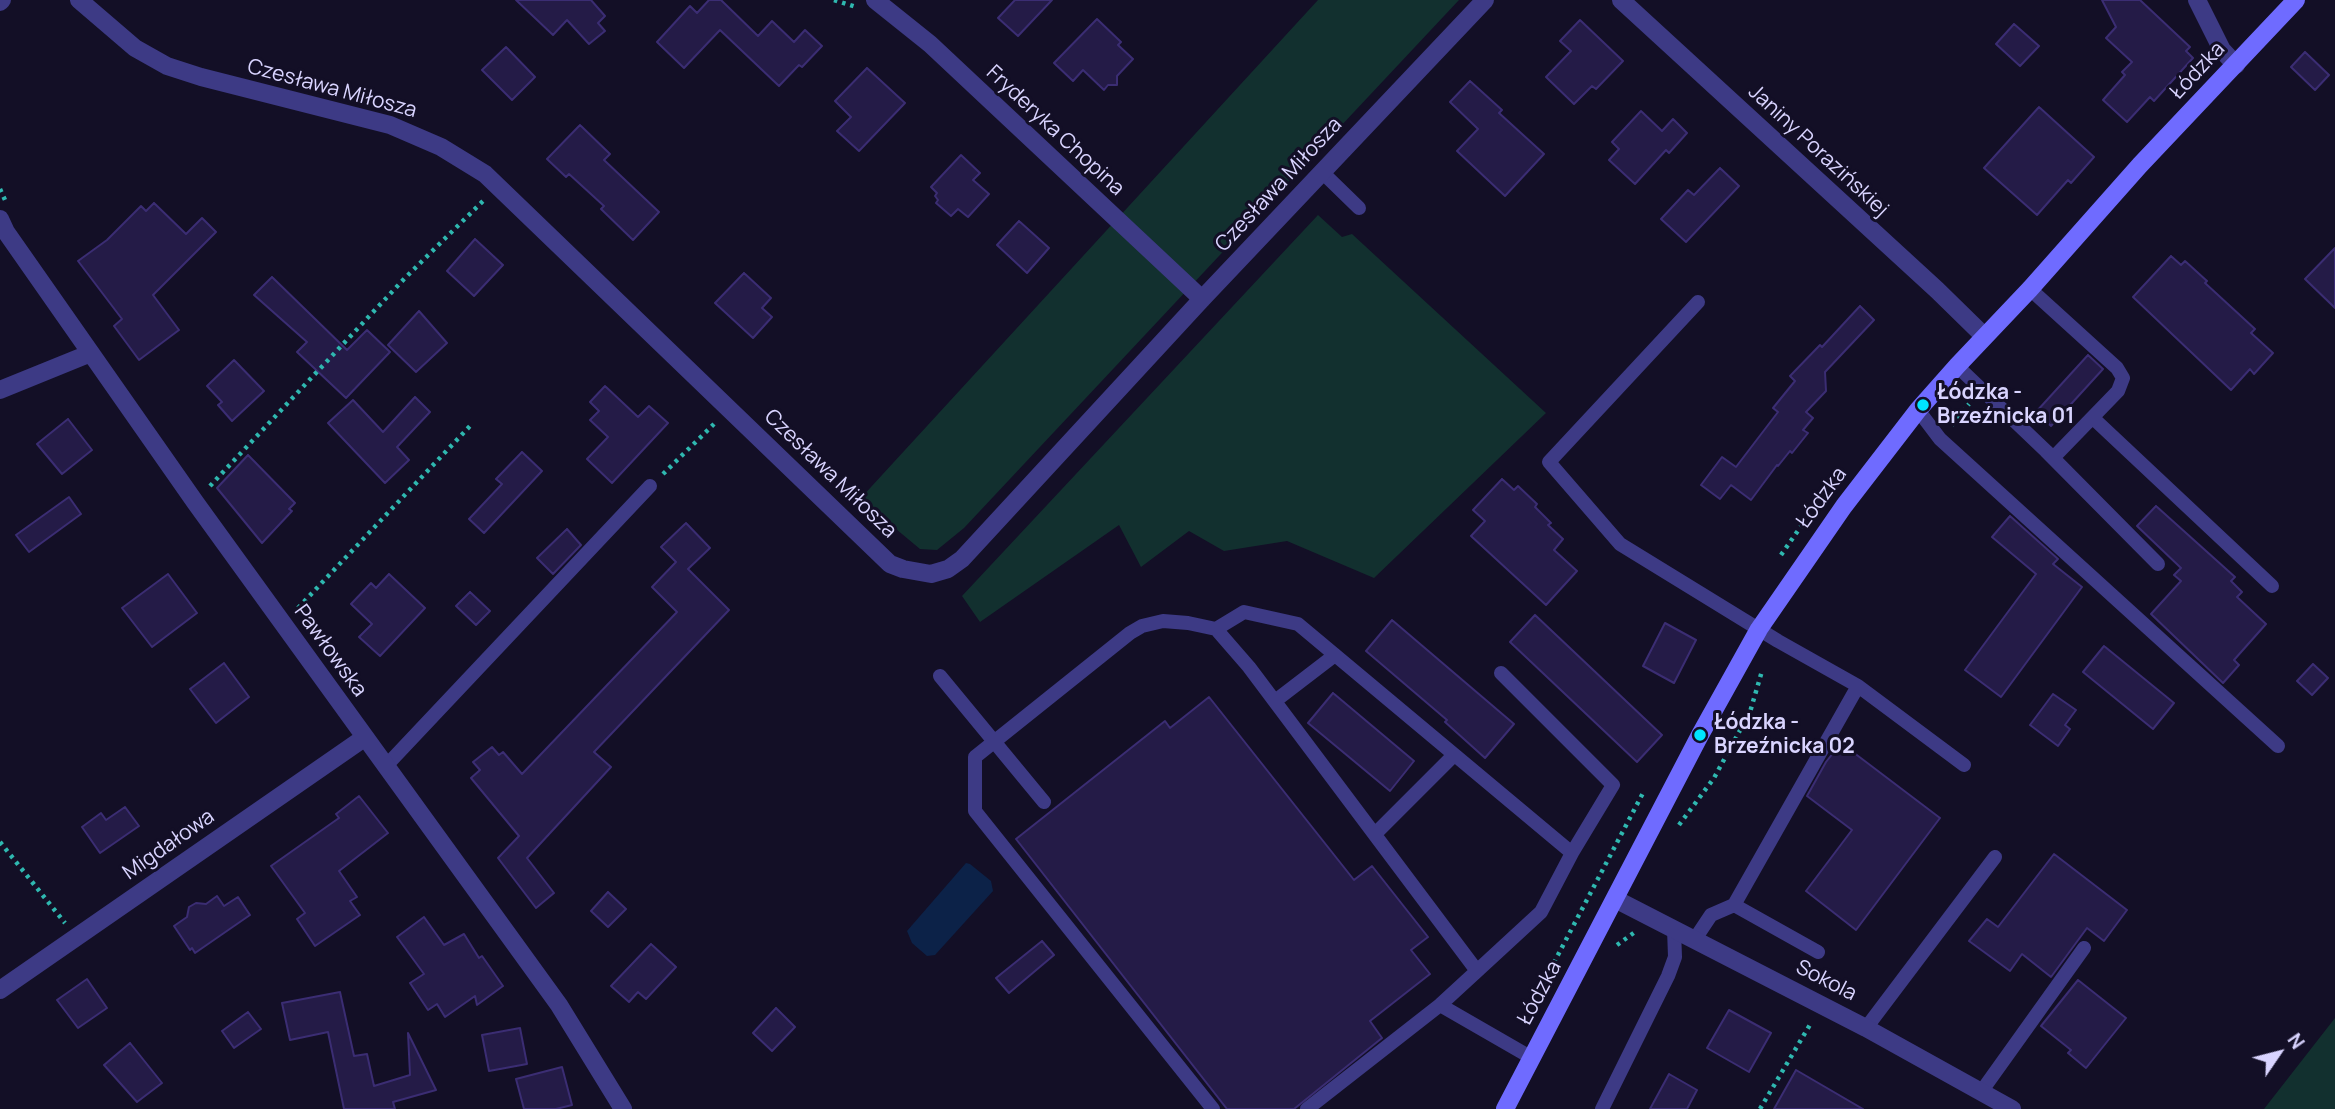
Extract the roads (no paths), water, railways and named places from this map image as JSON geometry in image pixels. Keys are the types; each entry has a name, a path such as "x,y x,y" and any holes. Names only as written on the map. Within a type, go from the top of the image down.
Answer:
{"main road":[{"name":"Łódzka","path":"1505,1109 1700,735 1759,629 1844,506 1918,410 1983,336 2030,289 2140,165 2296,0"}],"street":[{"name":"Czesława Miłosza","path":"79,0 135,48 167,66 390,125 441,146 485,174 890,564 931,574 948,569 962,559 1202,299 1485,0"},
{"name":"Fryderyka Chopina","path":"874,0 930,44 1202,299"},
{"name":"Janiny Porazińskiej","path":"1621,0 1927,281 1983,336"},
{"path":"2197,0 2222,50 2236,65"},
{"name":"Pawłowska","path":"0,219 6,232 195,502 559,1005 623,1109"},
{"path":"0,390 91,354"},
{"name":"Migdałowa","path":"0,990 364,738"},
{"name":"Sokola","path":"1615,900 1822,1004 2012,1109"}],"lane":[{"path":"1322,172 1359,208"},
{"path":"2030,289 2121,373 2122,383 2118,391 2053,458"},
{"path":"1698,302 1549,462 1620,544 1778,641 1858,686 1964,765"},
{"path":"1957,366 2158,564"},
{"path":"1918,410 1940,439 2278,746"},
{"path":"2093,418 2272,586"},
{"path":"385,767 650,486"},
{"path":"1216,629 1244,612 1298,624 1572,853"},
{"path":"1213,1109 975,811 975,757 1136,629 1163,621 1216,629 1376,833 1477,971"},
{"path":"1275,701 1335,655"},
{"path":"1307,1109 1440,1005 1541,912 1572,853 1613,785 1501,673"},
{"path":"940,677 1044,802"},
{"path":"1695,939 1711,915 1734,905 1858,686"},
{"path":"1376,833 1454,755"},
{"path":"1866,1028 1994,857"},
{"path":"1734,905 1818,952"},
{"path":"1602,1109 1668,976 1675,957 1674,929"},
{"path":"1981,1092 2084,948"},
{"path":"1440,1005 1532,1058"}],"water":[{"path":"966,863 991,881 993,891 935,955 927,956 912,943 907,931"}],"place":[{"name":"Łódzka - Brzeźnicka 01","path":"1923,405"},
{"name":"Łódzka - Brzeźnicka 02","path":"1700,735"}]}
